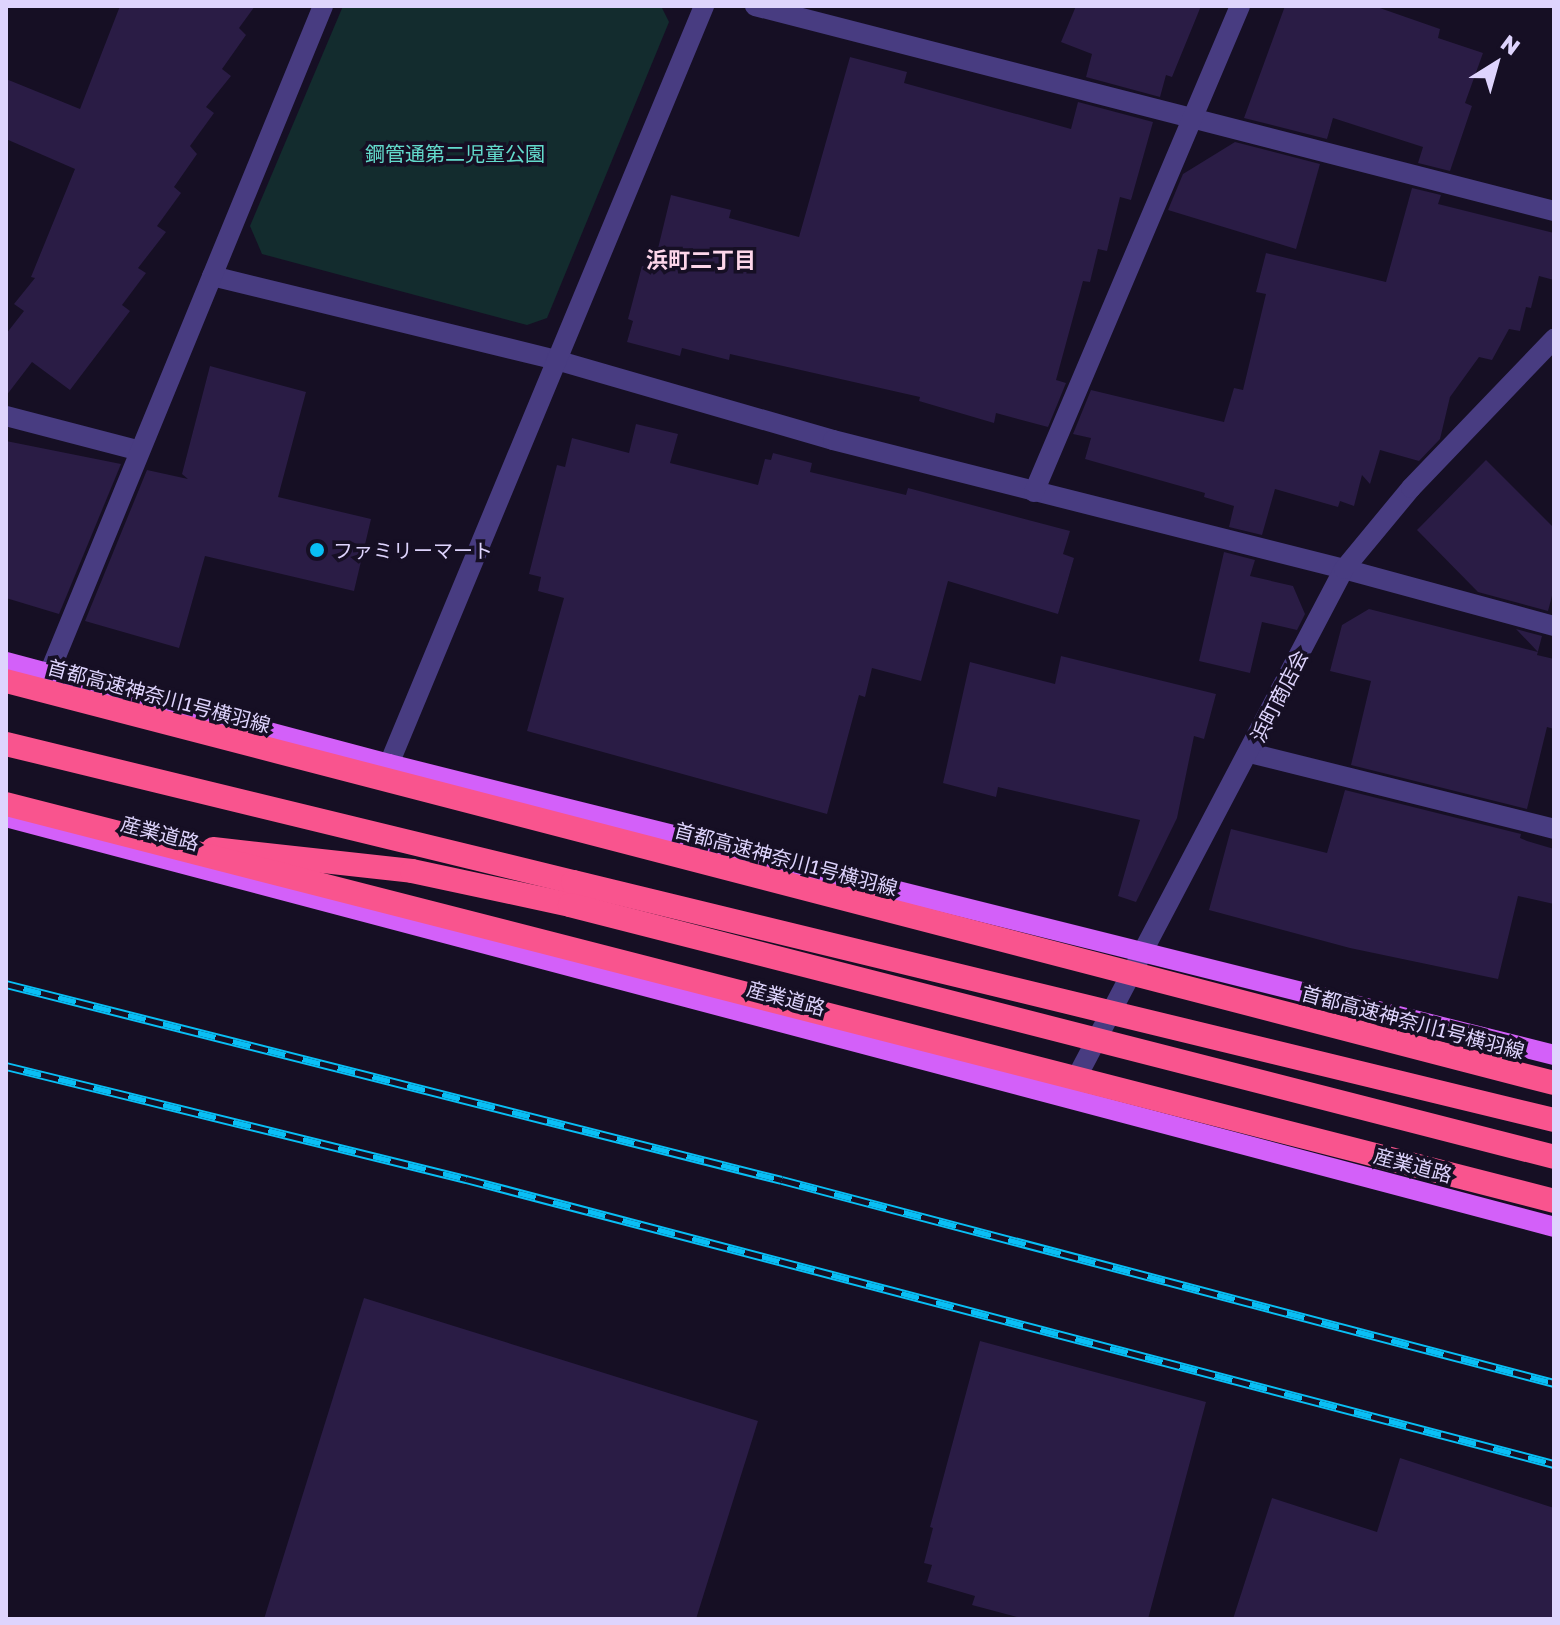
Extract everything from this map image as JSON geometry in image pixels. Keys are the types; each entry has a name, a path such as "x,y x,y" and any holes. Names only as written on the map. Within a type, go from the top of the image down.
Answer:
{"highway":[{"name":"首都高速神奈川1号横羽線","path":"6,681 1554,1083"},
{"path":"6,744 1554,1157"},
{"path":"6,804 1554,1201"},
{"path":"65,832 412,871 572,894 1554,1120"}],"main road":[{"path":"6,662 50,671 389,764 1554,1055"},
{"name":"産業道路","path":"6,817 1554,1227"}],"street":[{"path":"50,671 323,6"},
{"path":"389,764 704,6"},
{"path":"755,6 1554,211"},
{"path":"1034,492 1240,6"},
{"path":"212,276 556,360 833,440 1344,569 1554,626"},
{"name":"浜町商店会","path":"1067,1097 1140,951 1250,753 1344,569 1411,488 1554,339"},
{"path":"6,416 140,451"},
{"path":"1250,753 1554,829"}],"green space":[{"name":"鋼管通第二児童公園","path":"343,6 661,6 669,22 547,318 527,325 262,254 250,226"}],"building":[{"path":"120,6 255,6 239,28 246,35 222,69 231,76 206,107 214,113 190,146 197,154 174,187 181,193 157,226 166,232 138,268 146,273 122,305 130,311 70,390 32,362 6,396 6,334 24,311 14,304 35,278 31,277 75,169 6,139 6,79 80,109"},
{"path":"1076,6 1201,6 1172,77 1166,75 1160,97 1086,77 1092,54 1061,42"},
{"path":"1285,6 1374,6 1440,29 1438,38 1483,53 1465,103 1472,106 1450,171 1418,163 1423,147 1333,118 1327,139 1244,118"},
{"path":"850,57 907,72 904,83 1071,129 1078,102 1153,122 1131,200 1120,197 1107,251 1098,249 1090,282 1083,281 1056,380 1066,383 1048,427 996,413 994,423 919,401 920,397 730,354 729,360 682,348 680,356 627,342 633,321 628,319 642,266 653,269 671,195 731,210 729,218 799,237"},
{"path":"1235,142 1320,164 1296,249 1168,210 1183,174"},
{"path":"1412,188 1441,195 1438,204 1554,233 1554,280 1539,276 1531,308 1526,307 1520,331 1509,329 1492,360 1479,357 1450,397 1440,439 1419,461 1380,450 1370,484 1362,475 1354,506 1340,501 1338,507 1275,489 1262,535 1229,527 1234,506 1204,497 1205,493 1085,459 1091,438 1073,434 1091,390 1224,422 1234,388 1243,390 1266,294 1256,292 1266,253 1386,282"},
{"path":"210,366 306,392 278,497 371,519 354,591 205,556 179,648 85,621 147,470 188,479 182,474"},
{"path":"636,424 678,434 670,463 758,485 765,459 771,460 773,453 812,463 810,472 906,495 908,488 1070,531 1063,554 1074,558 1058,614 948,581 921,681 872,668 865,697 859,695 827,814 527,731 564,598 538,591 541,577 529,574 557,465 565,467 572,438 629,453"},
{"path":"6,441 121,464 59,614 6,598"},
{"path":"1486,460 1554,528 1554,588 1548,611 1478,592 1417,530"},
{"path":"1224,552 1255,560 1250,576 1293,586 1305,614 1297,630 1262,622 1250,673 1199,661"},
{"path":"1369,609 1538,652 1537,655 1554,659 1554,729 1547,727 1527,809 1351,765 1371,681 1330,671 1342,625"},
{"path":"1516,629 1542,636 1538,652"},
{"path":"1061,656 1216,694 1204,739 1194,736 1177,818 1136,902 1118,896 1140,820 998,787 996,797 943,783 970,662 1055,684"},
{"path":"1345,790 1521,834 1520,838 1554,849 1554,904 1518,896 1498,979 1350,948 1209,910 1231,829 1327,853"},
{"path":"364,1298 758,1421 696,1619 264,1619"},
{"path":"980,1341 1206,1402 1148,1619 1025,1619 972,1605 975,1596 927,1582 932,1565 924,1563 933,1528 930,1527"},
{"path":"1400,1458 1554,1508 1554,1619 1233,1619 1272,1498 1377,1532"}],"railway":[{"path":"6,984 782,1180 1554,1383"},
{"path":"6,1066 466,1179 1554,1464"}],"place":[{"name":"ファミリーマート","path":"317,550"}],"district":[{"name":"浜町二丁目","path":"701,260"}]}
